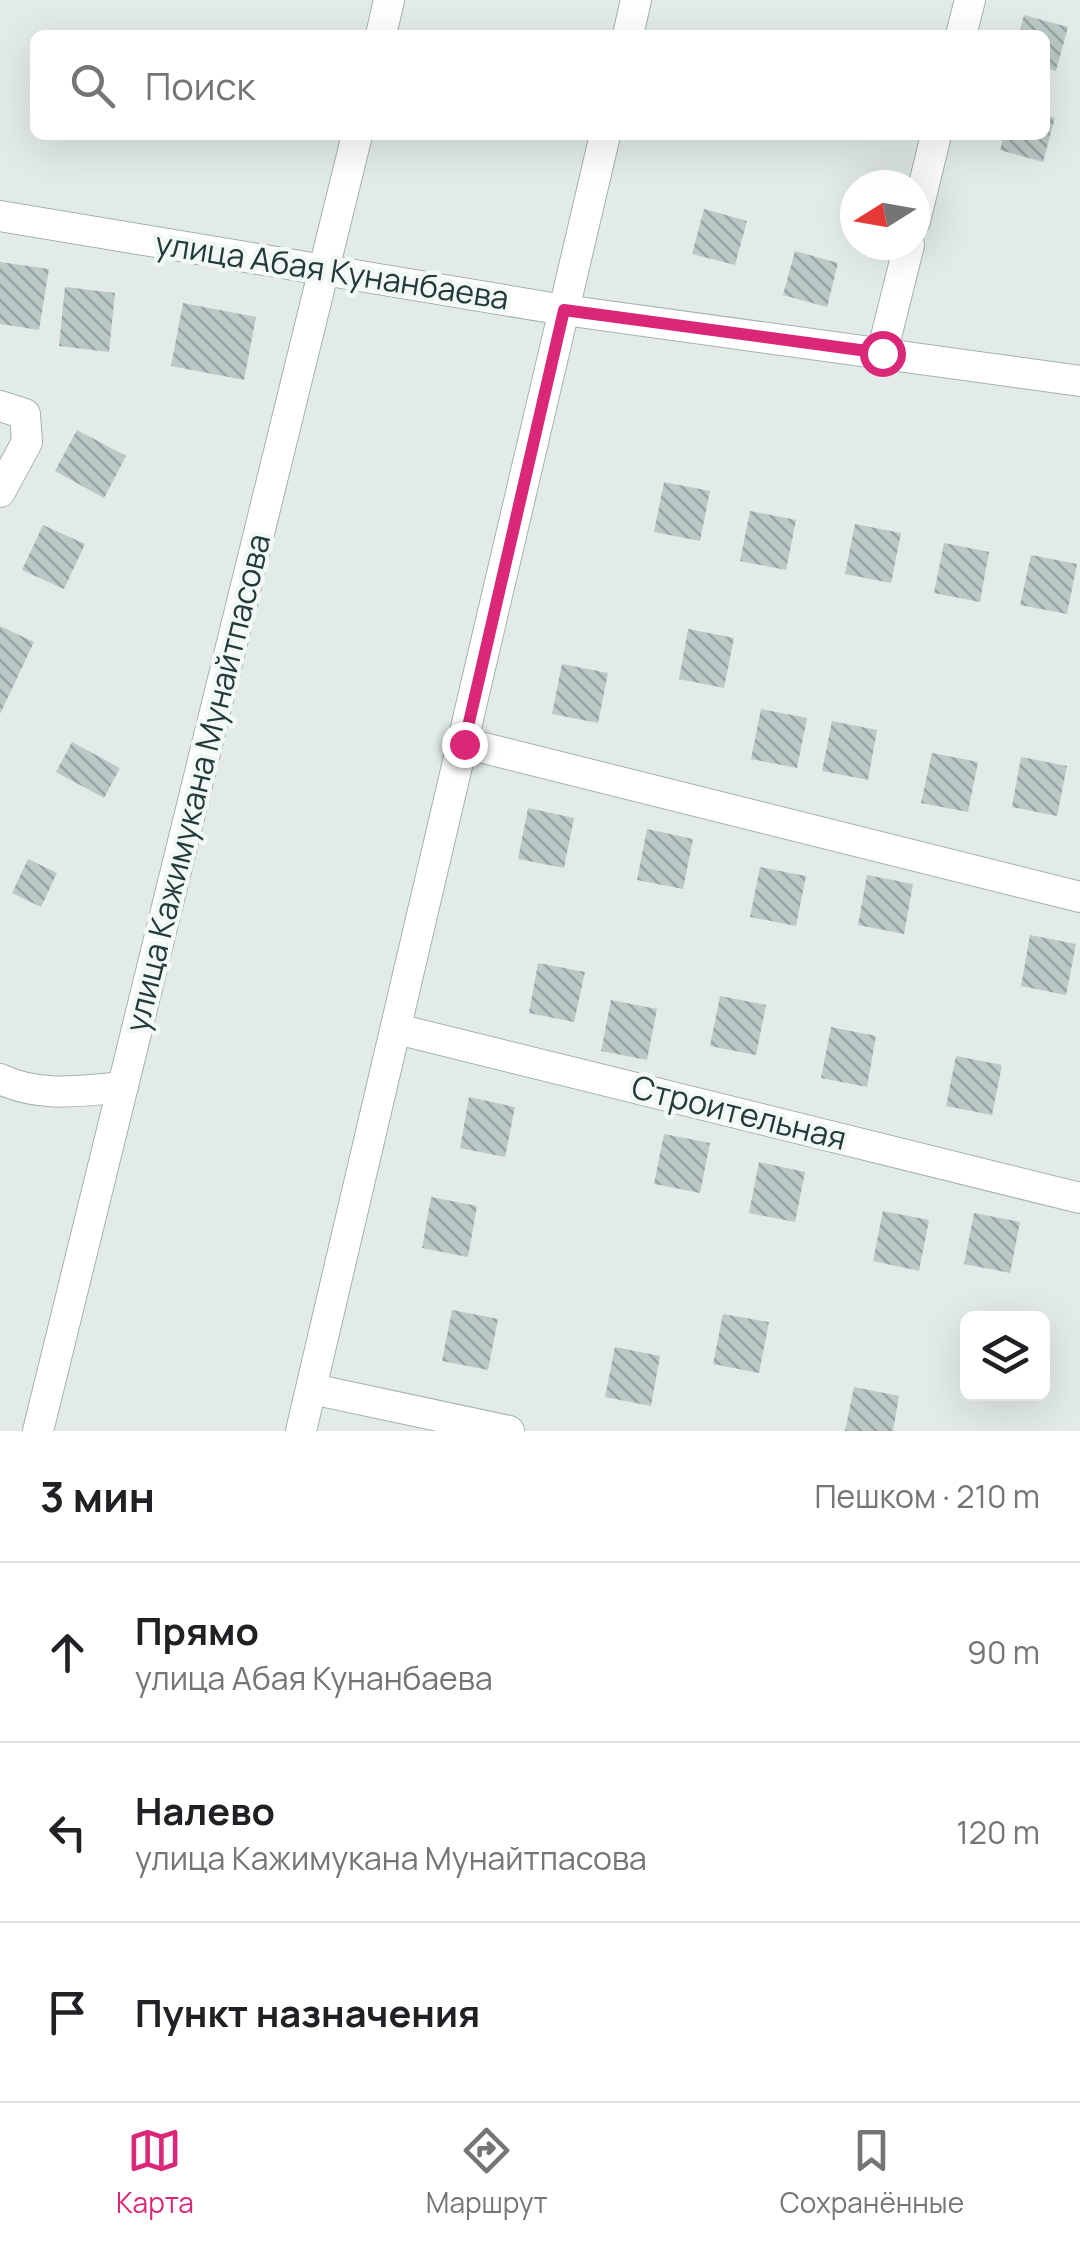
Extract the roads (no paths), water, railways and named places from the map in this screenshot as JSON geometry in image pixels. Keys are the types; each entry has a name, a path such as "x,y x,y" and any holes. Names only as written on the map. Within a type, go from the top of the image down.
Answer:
{"street":[{"path":"381,30 389,0"},
{"path":"629,30 636,0"},
{"path":"962,30 970,0"},
{"name":"улица Кажимукана Мунайтпасова","path":"38,1431 356,140"},
{"path":"302,1431 603,140"},
{"path":"927,170 935,140"},
{"name":"улица Абая Кунанбаева","path":"0,216 564,310 1080,381"},
{"path":"882,353 905,260"},
{"path":"0,492 26,442 13,410"},
{"path":"464,744 1080,897"},
{"name":"Строительная","path":"397,1030 1080,1198"},
{"path":"0,1079 24,1090 54,1093 124,1087"},
{"path":"312,1389 509,1431"}]}
